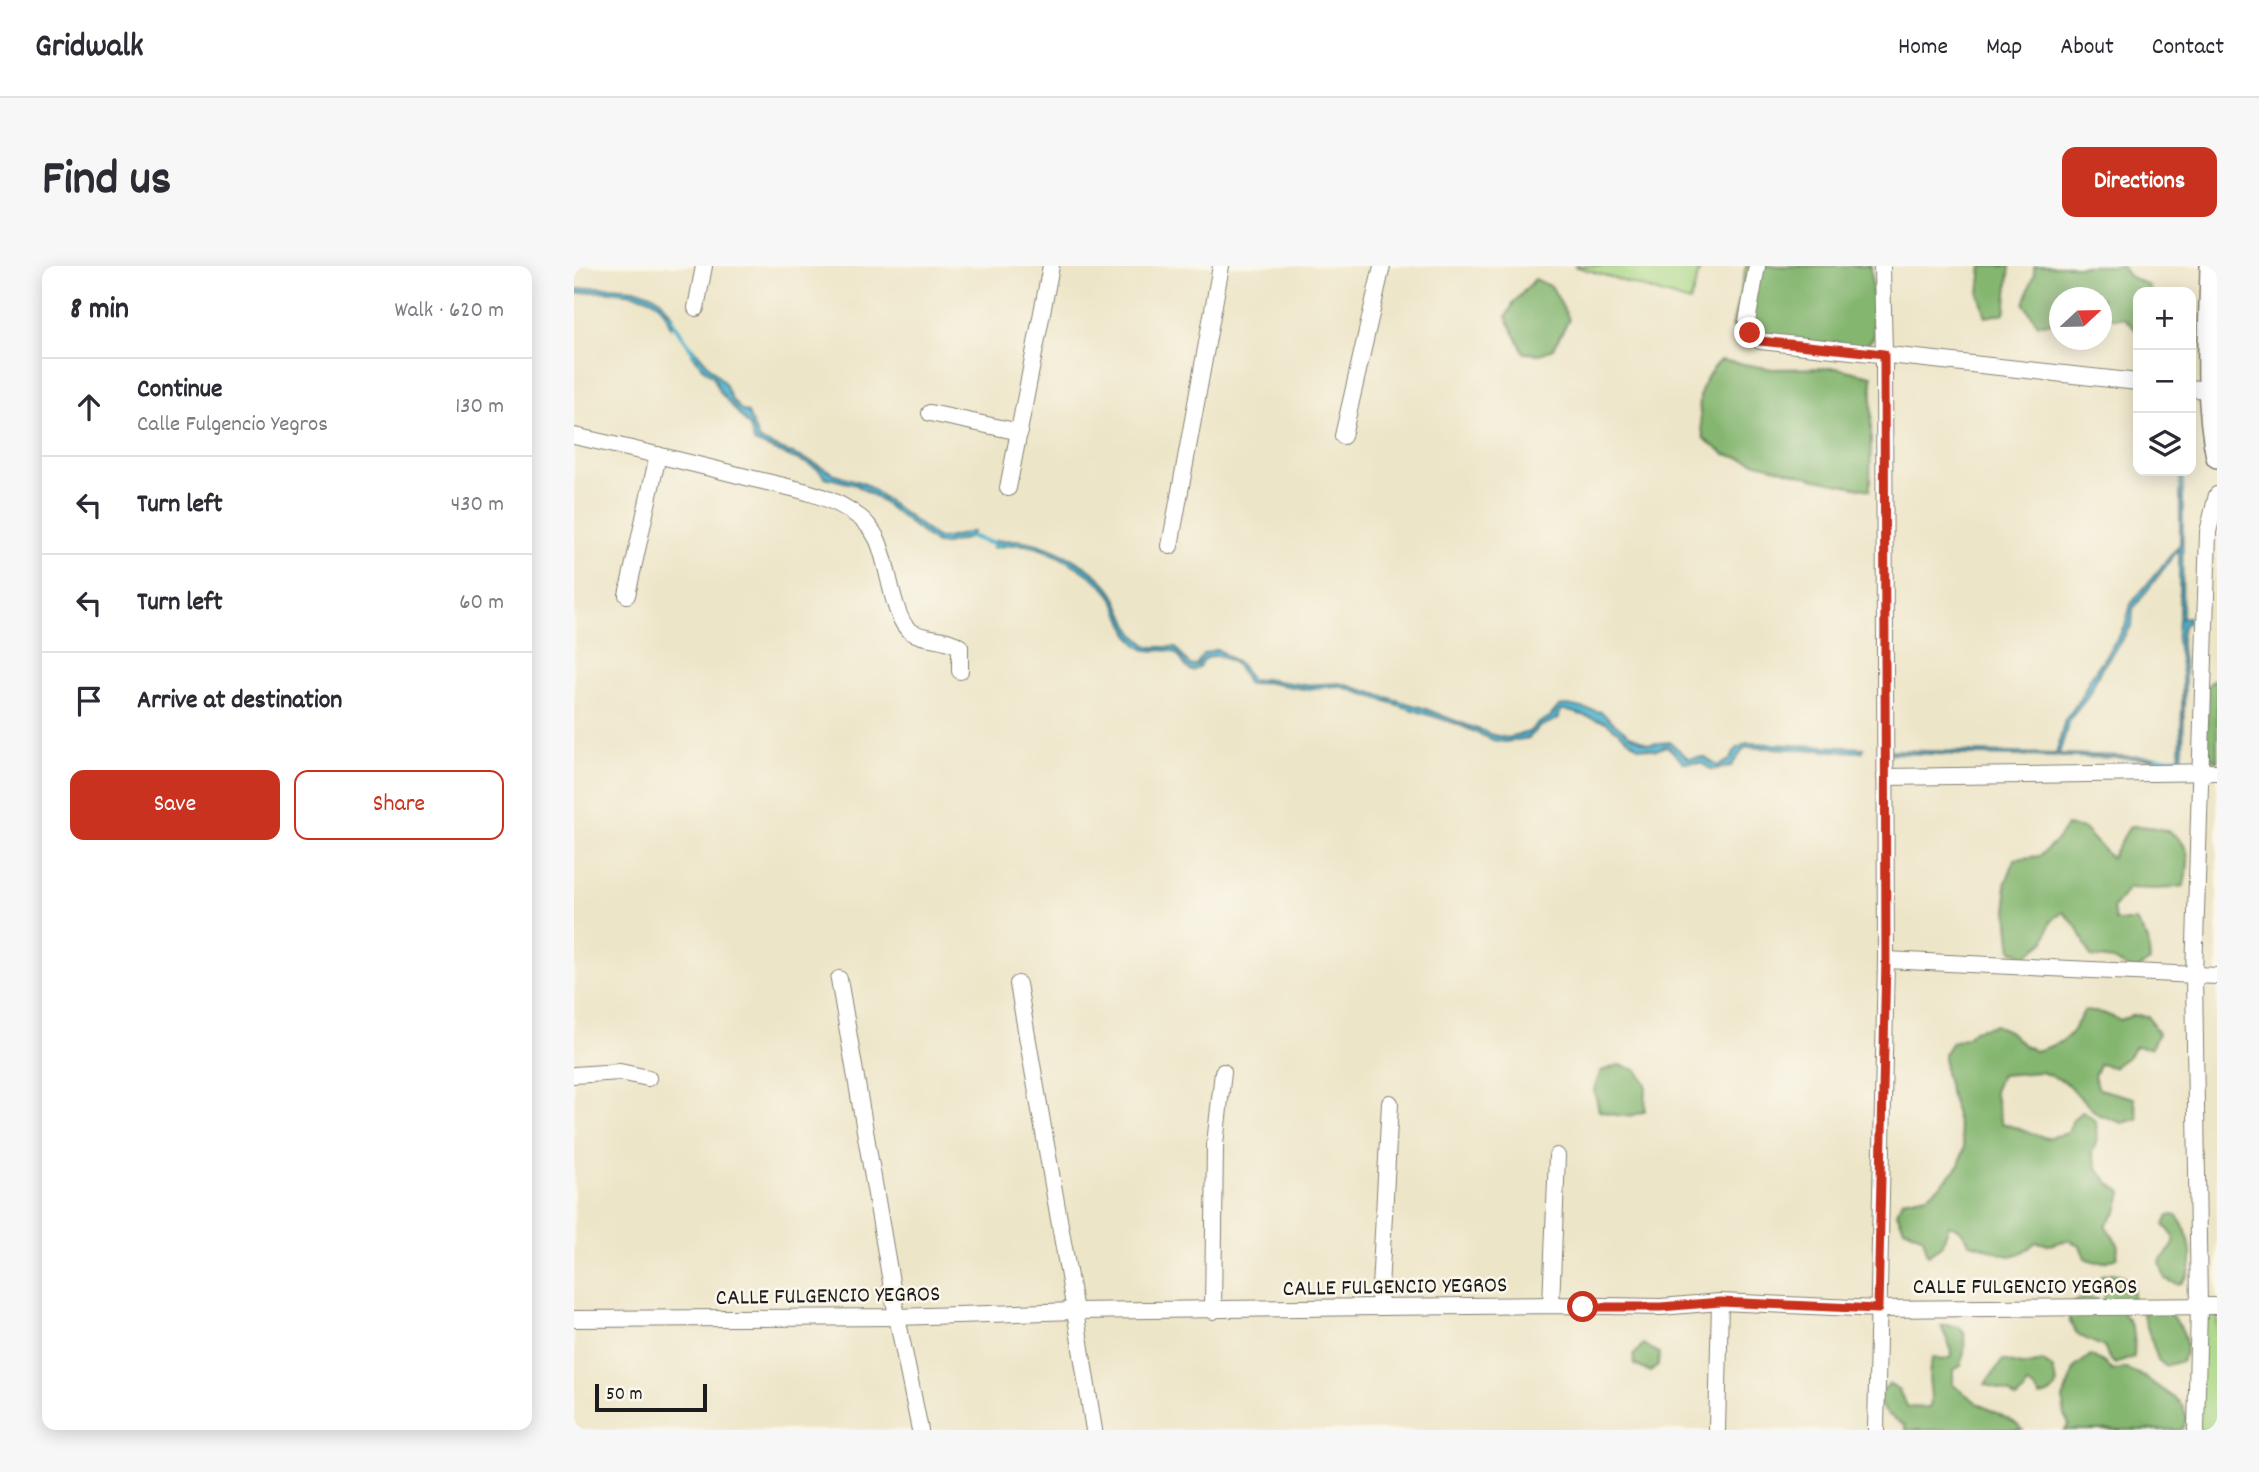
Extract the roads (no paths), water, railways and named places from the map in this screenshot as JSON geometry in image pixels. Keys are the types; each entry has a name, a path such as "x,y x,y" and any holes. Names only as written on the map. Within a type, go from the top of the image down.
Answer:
{"main road":[{"path":"2211,266 2205,390 2217,457"}],"street":[{"path":"696,308 704,266"},
{"path":"1009,488 1051,266"},
{"path":"1170,546 1221,266"},
{"path":"1343,436 1382,266"},
{"path":"1757,266 1747,322 1750,333 1760,341 2133,381"},
{"path":"1876,1430 1886,960 1882,266"},
{"path":"930,413 1020,432"},
{"path":"574,436 806,492 835,503 860,517 877,537 900,616 909,630 925,637 953,642 960,647 960,671"},
{"path":"627,595 658,455"},
{"path":"2196,1430 2199,1306 2194,975 2209,773 2208,532 2217,495"},
{"path":"1885,777 2209,773"},
{"path":"1886,960 2217,976"},
{"path":"839,979 897,1317 920,1430"},
{"path":"1017,984 1094,1430"},
{"path":"574,1075 620,1072 648,1078"},
{"path":"1213,1311 1215,1144 1223,1072"},
{"path":"1379,1307 1390,1104"},
{"path":"1550,1305 1557,1156"},
{"path":"1717,1430 1720,1302"},
{"name":"CALLE FULGENCIO YEGROS","path":"574,1319 897,1317 1075,1311 1550,1305 1661,1307 1720,1302 1878,1309 2217,1306"}],"water":[{"path":"594,287 628,288 652,295 661,301 673,316 671,327 661,307 644,297 620,292 574,294 574,290"},
{"path":"694,349 725,384 732,400 748,413 759,440 835,474 865,484 937,538 972,532 970,538 936,544 880,500 856,485 825,477 818,469 808,464 754,442 750,427 720,392 713,376 692,354"},
{"path":"2180,476 2183,476 2182,618 2188,617 2188,623 2184,624 2182,629 2181,641 2185,672 2181,758 2175,762 2180,754 2182,705 2182,675 2177,634 2179,549 2133,609 2132,625 2100,671 2087,698 2070,719 2059,754 2161,759 1888,753 1888,750 2056,754 2065,720 2125,627 2131,604 2180,544"},
{"path":"1014,540 1057,551 1098,577 1116,598 1132,631 1150,647 1175,647 1191,666 1196,665 1203,654 1217,649 1241,665 1251,681 1264,679 1304,685 1340,683 1423,708 1507,738 1529,732 1550,717 1559,706 1568,705 1601,712 1628,734 1648,744 1670,742 1688,758 1704,757 1718,766 1730,760 1736,749 1747,743 1864,748 1862,752 1747,747 1731,766 1712,770 1701,763 1683,762 1667,746 1656,750 1638,747 1606,722 1565,710 1561,710 1558,719 1539,727 1529,738 1505,742 1339,686 1304,689 1264,682 1248,685 1236,665 1223,657 1208,657 1192,671 1174,652 1149,650 1139,646 1127,631 1112,597 1096,580 1060,557 1036,547 1017,544 993,548 995,541"}],"waterway":[{"path":"670,318 695,354"},
{"path":"966,535 997,545"},
{"path":"2157,758 2179,758"}]}
